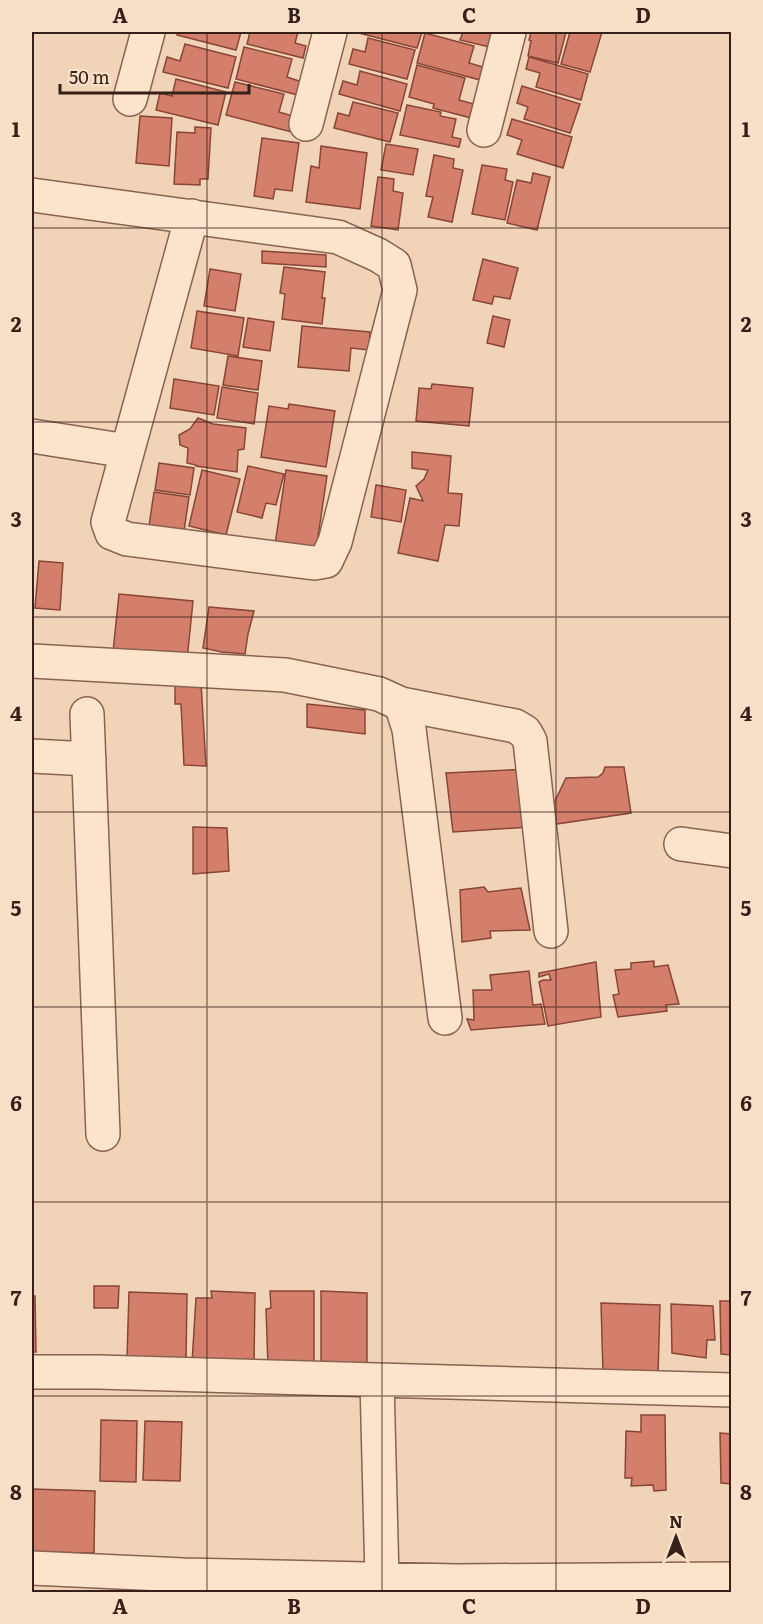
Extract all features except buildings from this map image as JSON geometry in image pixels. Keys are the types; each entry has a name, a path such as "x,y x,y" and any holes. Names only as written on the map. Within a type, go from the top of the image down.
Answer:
{"street":[{"path":"130,99 148,32"},
{"path":"306,124 330,32"},
{"path":"484,130 509,32"},
{"path":"32,195 192,216 338,237 378,255 394,266 400,290 335,542 326,561 314,563 127,539 112,533 108,522 192,216"},
{"path":"32,436 127,451"},
{"path":"32,661 285,675 379,694 401,704 515,726 525,732 530,741 551,931"},
{"path":"401,704 409,729 445,1018"},
{"path":"87,714 103,1134"},
{"path":"32,756 89,759"},
{"path":"681,843 732,851"},
{"path":"32,1372 732,1390"},
{"path":"377,1381 382,1579"},
{"path":"32,1568 183,1575 457,1581 732,1579"}]}
